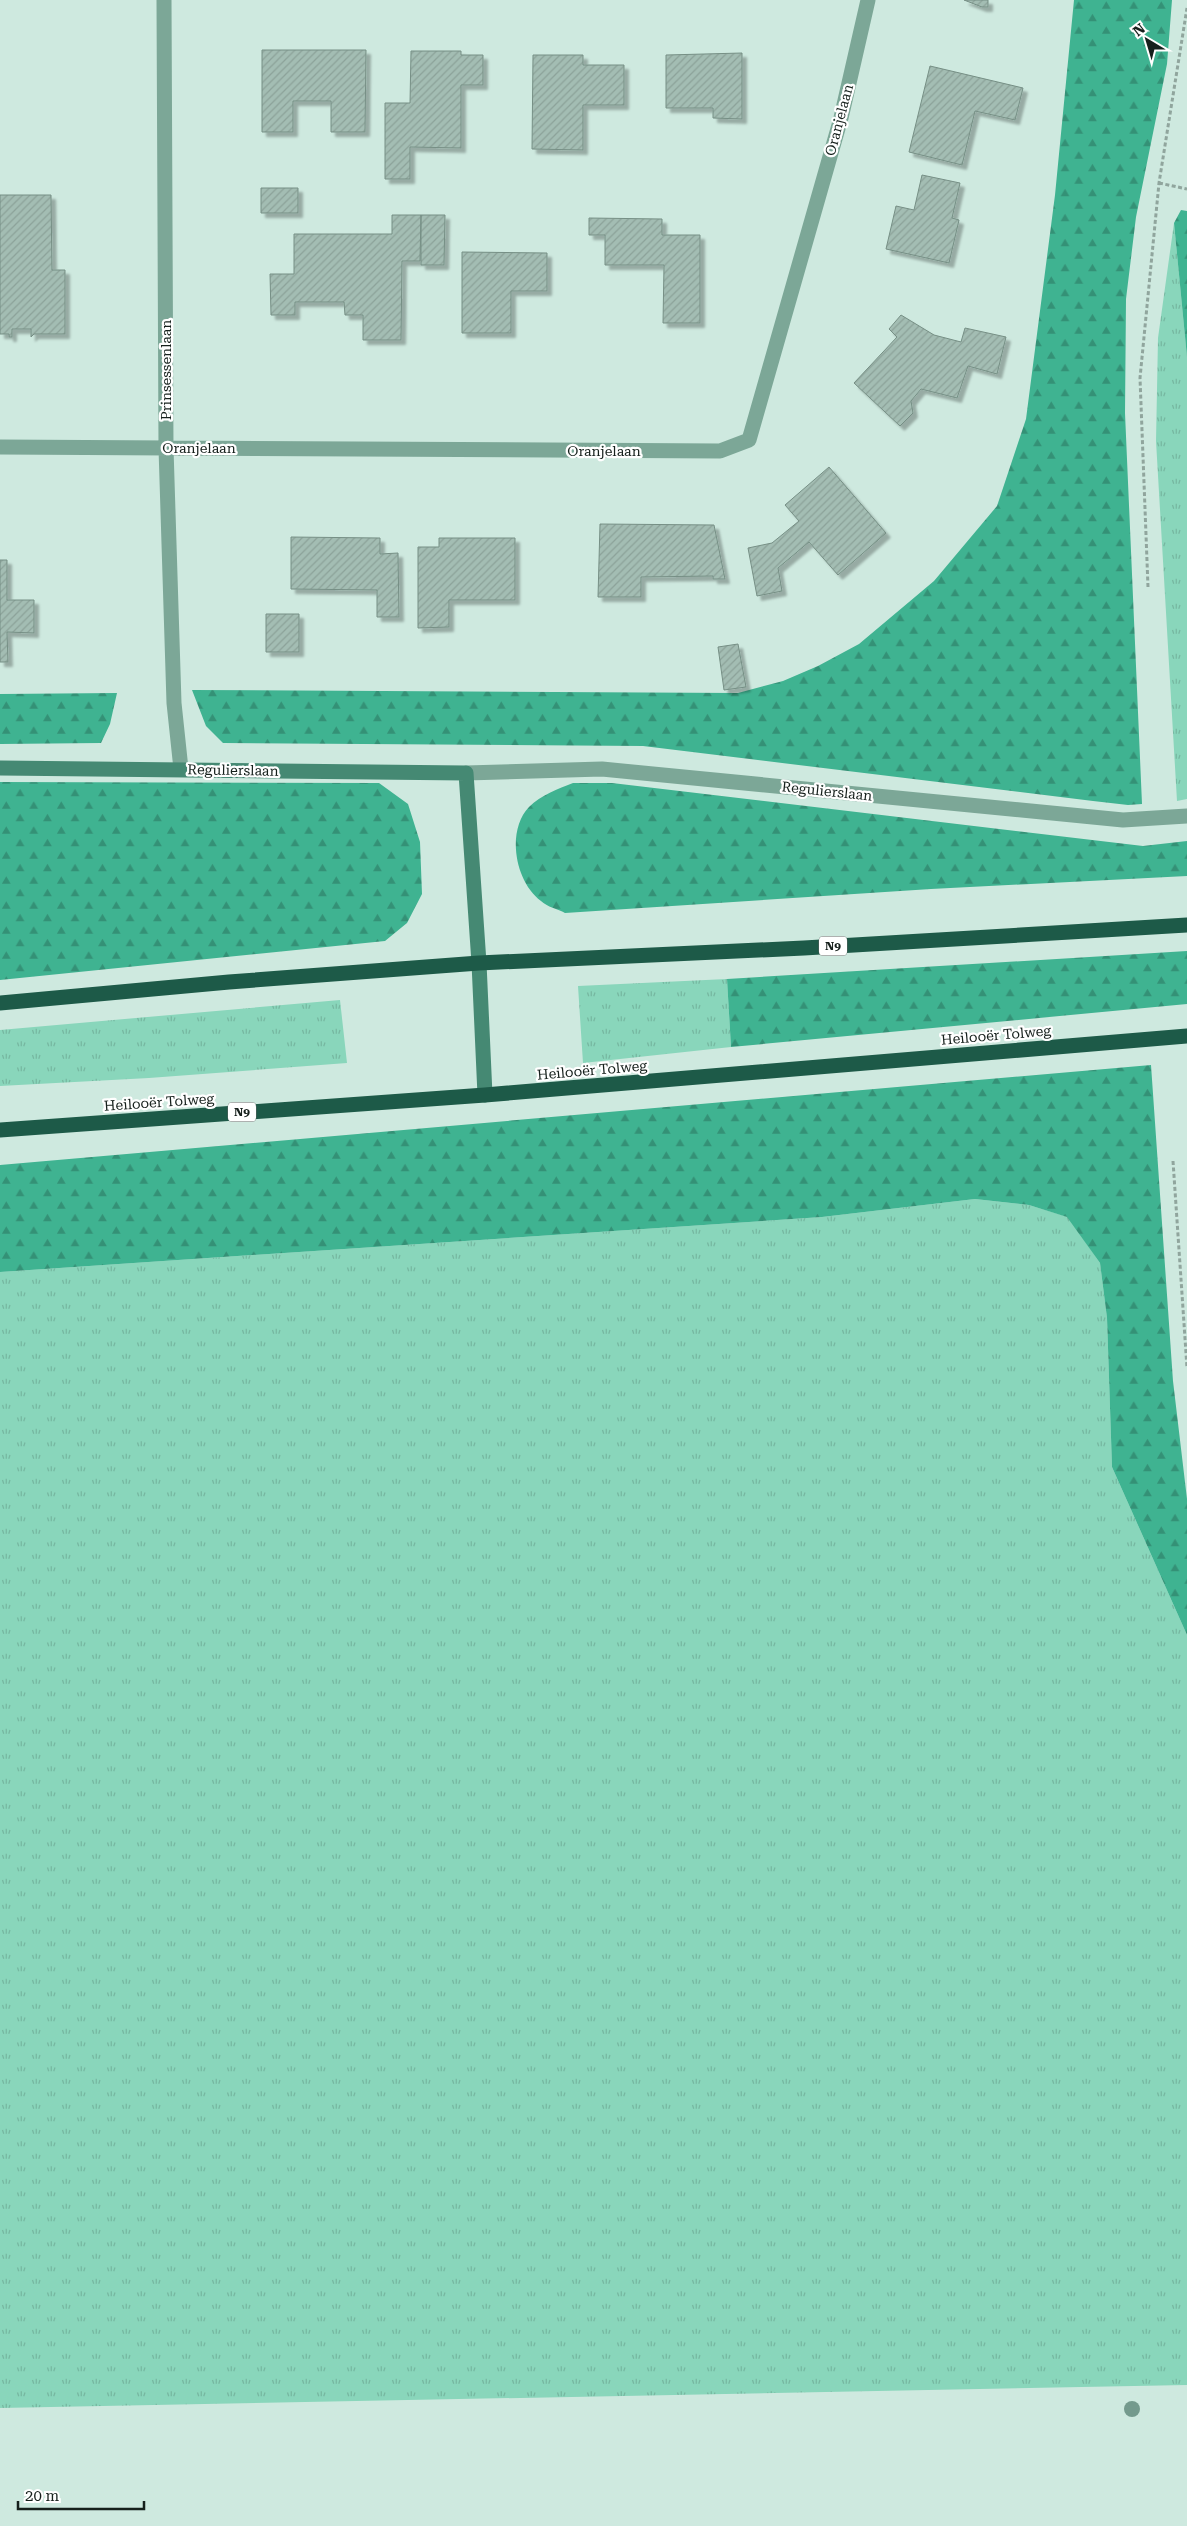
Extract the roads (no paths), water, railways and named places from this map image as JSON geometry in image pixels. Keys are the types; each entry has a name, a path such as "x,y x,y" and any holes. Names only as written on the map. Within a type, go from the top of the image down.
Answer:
{"highway":[{"name":"N9","path":"0,1003 229,982 479,963 804,948 1187,926"},
{"name":"Heilooër Tolweg","path":"0,1130 485,1095 1187,1036"}],"street":[{"name":"Prinsessenlaan","path":"164,0 166,448 174,703 180,769"},
{"name":"Oranjelaan","path":"0,447 720,451 749,440 841,118 868,0"},
{"name":"Regulierslaan","path":"0,768 466,773 602,769 1123,820 1187,816"},
{"path":"466,773 479,963 485,1095"}]}
